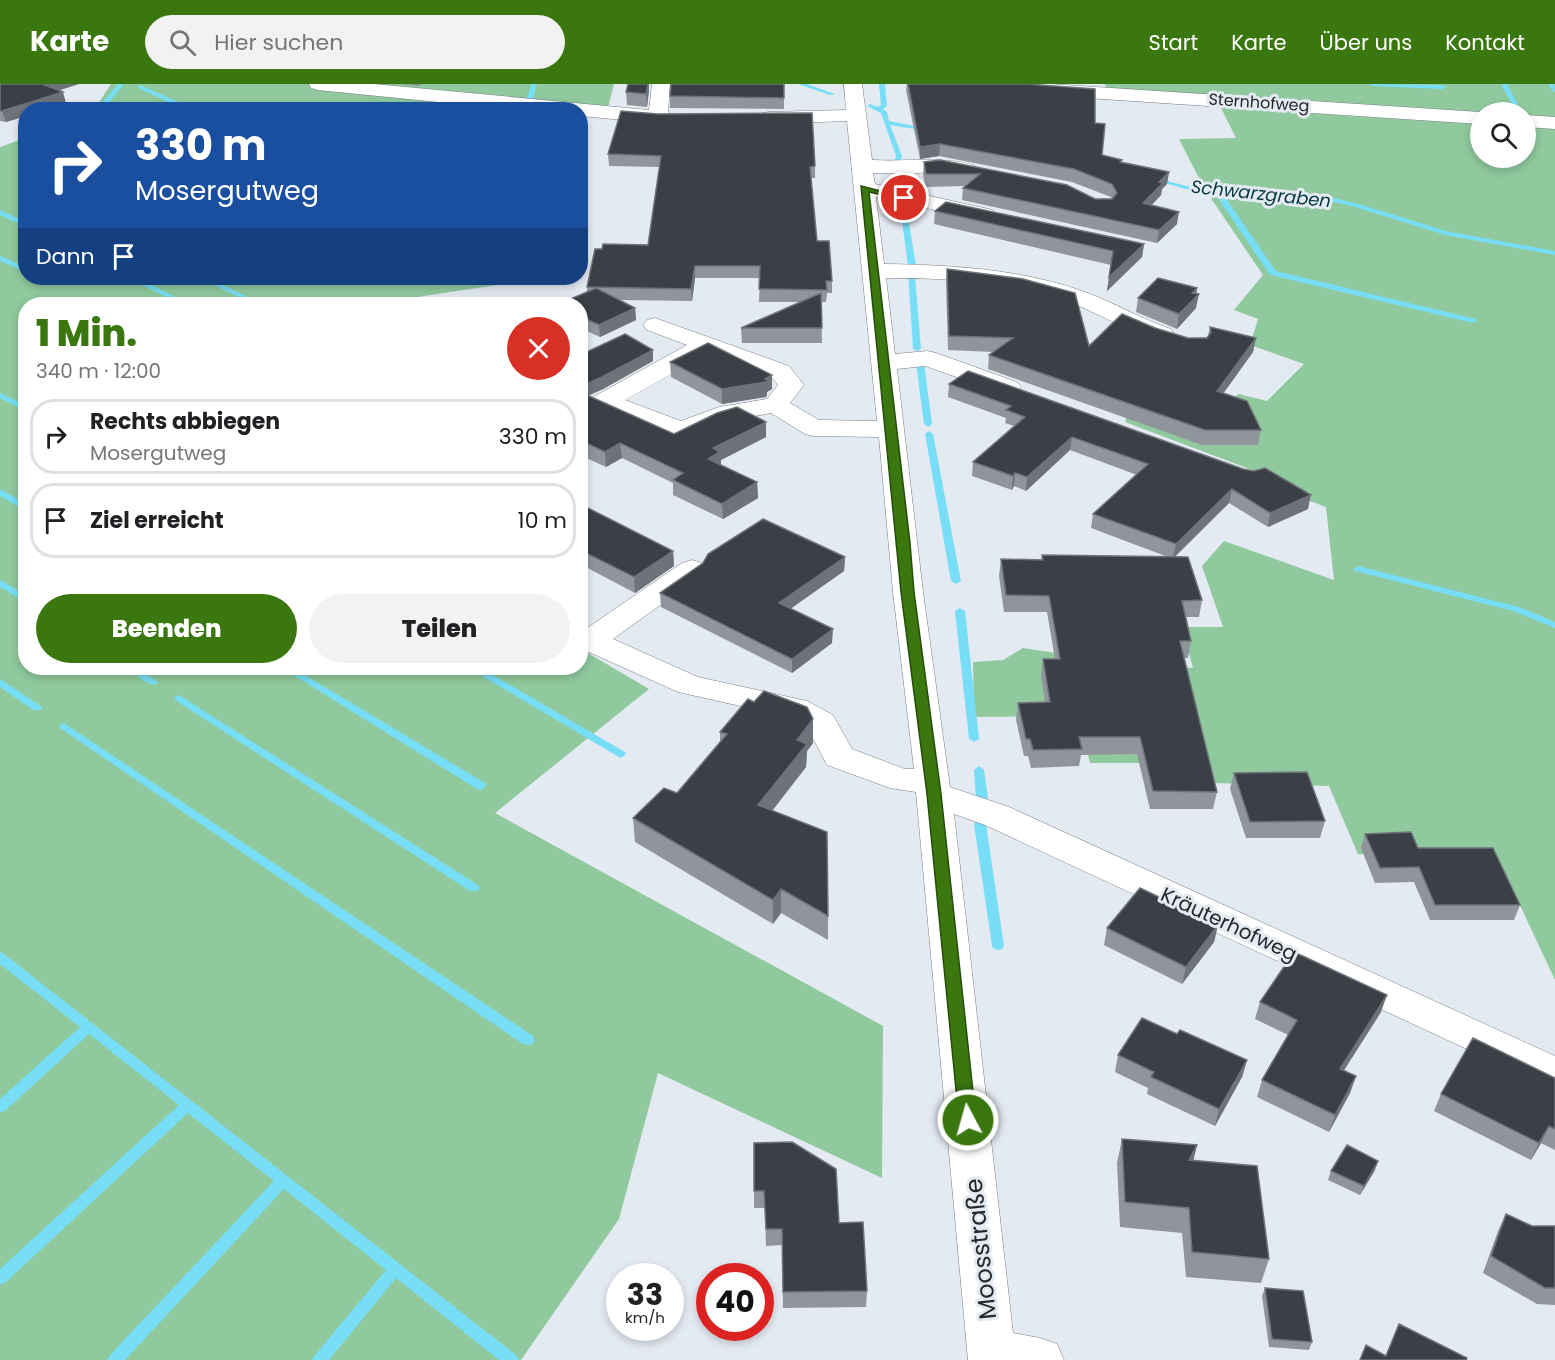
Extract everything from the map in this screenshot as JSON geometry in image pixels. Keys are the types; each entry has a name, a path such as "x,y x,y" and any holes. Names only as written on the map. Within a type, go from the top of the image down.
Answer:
{"street":[{"path":"318,84 499,102"},
{"path":"658,117 661,84"},
{"name":"Sternhofweg","path":"965,84 1470,117"},
{"path":"747,118 854,100"},
{"name":"Moosstraße","path":"854,100 909,603 933,787 992,1355"},
{"path":"588,111 681,117"},
{"path":"1536,122 1555,123"},
{"path":"862,177 939,164 992,173"},
{"path":"862,177 1000,219"},
{"path":"874,271 934,271 1010,280 1077,297 1152,331 1186,342"},
{"path":"655,325 780,371 791,385 775,405"},
{"path":"707,344 604,401 681,430 728,413 775,405 814,428 891,429"},
{"path":"883,363 927,358 1027,394"},
{"path":"692,569 590,641 690,685 795,708 821,722 839,758 902,780 933,787"},
{"name":"Kräuterhofweg","path":"933,787 1555,1074"},
{"path":"992,1355 1040,1360"}],"green space":[{"path":"111,84 614,84 607,111 588,111 588,102 99,102"},
{"path":"1105,84 1555,84 1555,980 1497,856 1358,854 1329,786 1208,783 1198,763 1090,763 1078,716 974,717 973,662 1003,660 1023,648 1130,664 1193,668 1182,627 1223,627 1202,566 1224,541 1334,580 1326,507 1277,489 1281,481 1125,422 1132,404 1220,406 1239,394 1267,401 1304,364 1250,345 1258,319 1234,310 1263,275 1204,188 1179,139 1236,138 1220,106 1107,94"},
{"path":"18,141 18,285 497,285 418,297 18,297 18,675 588,675 588,653 649,689 495,813 883,1026 882,1178 658,1073 619,1219 521,1360 0,1360 0,147"}],"building":[{"path":"0,84 42,84 63,92 31,102 18,102 18,106 0,111"},
{"path":"628,84 648,84 646,94 626,92"},
{"path":"671,84 784,84 784,98 670,96"},
{"path":"908,84 1027,84 1095,89 1095,123 1105,124 1102,155 1122,160 1120,162 1169,172 1159,182 1163,183 1143,203 1179,212 1159,230 963,188 980,174 926,174 924,162 940,160 1067,185 1095,199 1112,199 1117,193 1112,184 1074,169 940,144 920,147"},
{"path":"621,111 658,114 812,113 815,166 810,167 817,241 829,241 832,281 826,281 827,290 759,289 760,266 695,266 691,289 587,287 595,249 602,249 603,244 648,245 661,156 608,154"},
{"path":"946,202 1144,244 1109,277 1113,251 935,211"},
{"path":"947,269 1023,279 1075,293 1089,346 1122,314 1155,328 1188,338 1207,338 1211,332 1210,327 1256,338 1217,391 1247,401 1261,430 1205,430 989,355 1013,338 949,336"},
{"path":"1158,278 1197,288 1192,293 1199,294 1179,314 1138,298"},
{"path":"596,288 635,308 599,325 588,320 588,297 575,297"},
{"path":"821,293 822,328 741,328"},
{"path":"625,334 653,350 588,383 588,351"},
{"path":"708,343 772,375 765,379 766,382 722,389 670,362"},
{"path":"968,371 1243,469 1254,471 1265,468 1311,495 1270,513 1232,489 1176,544 1093,514 1148,464 1072,437 1027,477 1015,473 1013,476 973,462 1025,417 1006,410 1011,406 949,384"},
{"path":"588,396 674,434 717,413 737,407 766,422 713,448 720,452 708,459 757,482 722,504 673,480 683,473 620,443 605,452 588,444"},
{"path":"588,508 673,551 634,577 588,554"},
{"path":"763,519 845,557 779,603 833,629 792,659 660,593 703,563 708,554"},
{"path":"1042,555 1188,557 1202,600 1182,601 1191,641 1180,641 1217,792 1153,791 1140,737 1079,737 1082,749 1033,750 1030,739 1026,739 1018,703 1050,702 1043,659 1060,659 1049,596 1006,595 1001,559 1043,560"},
{"path":"764,691 807,707 813,719 797,740 807,744 758,805 827,832 828,916 781,889 773,900 633,818 664,788 677,793 727,734 720,732 748,699 754,702"},
{"path":"1307,772 1325,821 1250,822 1234,773"},
{"path":"1411,832 1418,848 1493,848 1520,905 1435,905 1419,867 1380,868 1365,834"},
{"path":"1140,888 1218,925 1186,967 1107,928"},
{"path":"1294,952 1387,995 1340,1069 1356,1076 1335,1115 1262,1080 1297,1020 1260,1002"},
{"path":"1142,1018 1177,1034 1180,1030 1247,1060 1219,1109 1151,1077 1154,1072 1118,1055"},
{"path":"1473,1038 1555,1078 1555,1129 1549,1126 1539,1143 1441,1094"},
{"path":"1122,1139 1197,1145 1189,1160 1257,1166 1269,1259 1192,1252 1189,1208 1125,1202"},
{"path":"792,1142 836,1169 839,1223 863,1222 867,1291 783,1292 782,1229 766,1229 764,1191 754,1191 754,1143"},
{"path":"1347,1145 1378,1161 1364,1186 1331,1171"},
{"path":"1506,1214 1532,1226 1555,1226 1555,1288 1545,1288 1491,1256"},
{"path":"1265,1288 1303,1291 1312,1342 1272,1339"},
{"path":"1399,1324 1467,1358 1466,1360 1360,1360 1366,1345 1386,1356"}],"waterway":[{"name":"Schwarzgraben","path":"106,102 121,84"},
{"path":"530,100 534,84"},
{"name":"Schwarzgraben","path":"801,84 832,94"},
{"path":"879,109 884,106 882,84"},
{"path":"1372,84 1443,87"},
{"path":"1504,84 1514,102"},
{"path":"1551,84 1555,90"},
{"path":"140,87 174,102"},
{"name":"Schwarzgraben","path":"870,106 884,112 886,122"},
{"name":"Schwarzgraben","path":"886,122 927,129"},
{"path":"886,122 899,156 897,164"},
{"path":"897,172 901,188"},
{"name":"Schwarzgraben","path":"1153,178 1198,191 1222,195"},
{"name":"Schwarzgraben","path":"1222,195 1276,194 1326,198 1357,205 1445,233 1555,253"},
{"path":"1222,195 1221,198 1273,273 1473,321"},
{"path":"902,198 912,266"},
{"path":"0,212 18,221"},
{"path":"0,258 18,266"},
{"path":"911,275 917,349"},
{"path":"147,285 171,297"},
{"path":"218,285 244,297"},
{"path":"920,363 928,424"},
{"path":"0,395 18,405"},
{"path":"929,434 956,581"},
{"path":"0,492 18,503"},
{"path":"1358,569 1516,609 1555,625"},
{"path":"0,583 18,595"},
{"path":"960,611 974,739"},
{"path":"142,675 153,682"},
{"path":"299,675 481,786"},
{"path":"486,675 621,754"},
{"path":"0,682 37,708"},
{"path":"179,698 474,888"},
{"path":"64,726 528,1040"},
{"path":"979,770 982,798"},
{"path":"980,824 998,946"},
{"path":"0,957 89,1027"},
{"path":"0,1107 89,1027"},
{"path":"89,1027 188,1105"},
{"path":"0,1278 188,1105"},
{"path":"188,1105 283,1181"},
{"path":"115,1360 283,1181"},
{"path":"283,1181 395,1269"},
{"path":"320,1360 395,1269"},
{"path":"395,1269 511,1360"}],"route":[{"path":"904,198 864,188 908,592 934,794 968,1120"}]}
